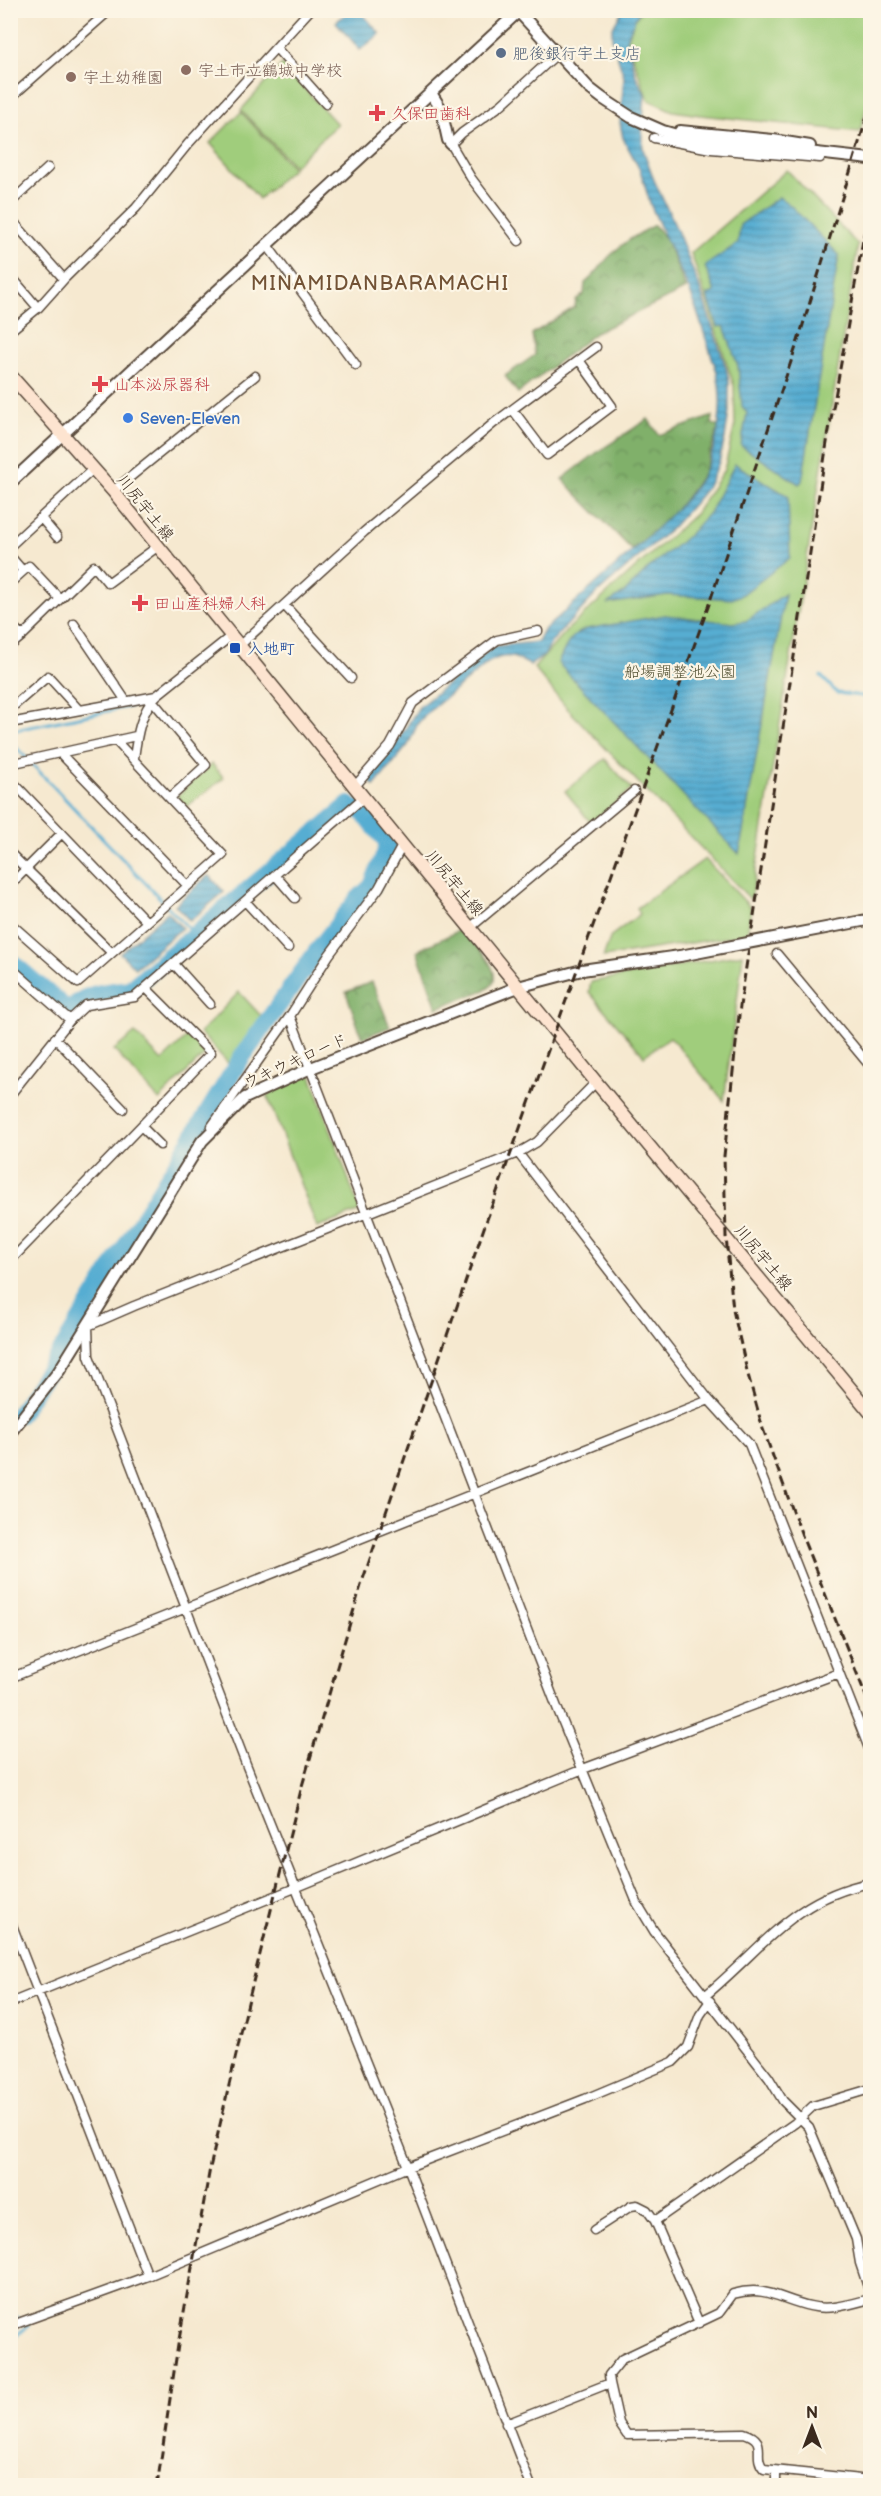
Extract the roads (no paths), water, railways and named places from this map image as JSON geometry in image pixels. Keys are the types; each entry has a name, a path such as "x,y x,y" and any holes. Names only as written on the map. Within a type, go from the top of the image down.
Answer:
{"main road":[{"name":"川尻宇土線","path":"10,375 113,491 356,785 596,1082 870,1412"}],"street":[{"path":"10,98 110,10"},
{"path":"10,331 38,308 136,208 188,144 310,10"},
{"path":"10,483 519,11 589,88 632,117 691,139 870,159"},
{"path":"276,49 326,104"},
{"path":"451,144 462,133 501,105 558,53"},
{"path":"431,93 441,109 447,140 471,178 519,241"},
{"path":"663,130 772,140 846,150"},
{"path":"654,138 711,149 849,161 870,165"},
{"path":"10,203 48,168"},
{"path":"10,218 64,279"},
{"path":"267,245 356,365"},
{"path":"10,275 38,308"},
{"path":"134,759 136,736 146,708 154,698 284,605 373,524 494,423 596,346"},
{"path":"513,410 547,455 603,413 612,406 579,360"},
{"path":"113,491 255,376"},
{"path":"10,546 93,469"},
{"path":"41,518 57,537"},
{"path":"10,646 94,566 108,583 158,547"},
{"path":"10,556 23,571"},
{"path":"10,583 28,566 60,599"},
{"path":"284,605 351,678"},
{"path":"10,623 22,636"},
{"path":"74,624 126,701"},
{"path":"356,785 364,779 390,746 413,703 497,640 538,631"},
{"path":"10,709 48,676 79,710"},
{"path":"10,714 14,723 126,701 154,698"},
{"path":"154,698 206,765 171,797"},
{"path":"10,764 136,736"},
{"path":"10,923 78,983 223,855 116,741"},
{"path":"61,754 188,886"},
{"path":"10,779 147,922"},
{"path":"471,927 634,791"},
{"path":"10,1095 70,1020 86,1005 135,997 364,797"},
{"path":"10,885 61,834"},
{"path":"202,1141 290,1016 329,955 379,888 403,844"},
{"path":"10,853 111,952"},
{"path":"275,875 295,898"},
{"path":"245,901 288,948"},
{"name":"ウキウキロード","path":"10,1433 59,1371 202,1141 244,1098 311,1068 518,987 582,970 680,956 866,920"},
{"path":"777,954 870,1066"},
{"path":"174,964 210,1004"},
{"path":"10,967 70,1020"},
{"path":"10,1261 211,1053 146,987"},
{"path":"290,1016 364,1213 475,1492 558,1710 637,1903 654,1931 769,2078 783,2101 809,2127 849,2222 870,2293"},
{"path":"55,1038 123,1109"},
{"path":"531,2486 408,2167 295,1888 89,1356 88,1326 364,1213 518,1153 537,1142 596,1082"},
{"path":"141,1126 160,1145"},
{"path":"518,1153 709,1400 749,1444 870,1751"},
{"path":"10,1678 709,1400"},
{"path":"10,2003 583,1769 839,1673"},
{"path":"11,2326 148,2276 408,2167 564,2108 674,2062 688,2047 708,1998 795,1913 853,1887 870,1883"},
{"path":"10,1920 148,2276"},
{"path":"655,2221 795,2123 813,2106 870,2089"},
{"path":"594,2230 637,2205 647,2210 655,2221 699,2323"},
{"path":"870,2299 845,2306 812,2307 760,2290 747,2290 733,2294 719,2313 622,2359 609,2375 619,2423 627,2435 744,2433 754,2436 759,2443 760,2466 764,2469 870,2480"},
{"path":"506,2424 610,2383"},
{"path":"776,2472 776,2486"}],"water":[{"path":"349,11 360,11 380,34 360,50 336,22"},
{"path":"622,11 639,11 626,39 636,76 645,94 643,149 699,286 729,381 729,411 719,462 708,486 672,528 596,594 552,641 544,656 530,665 510,657 500,657 489,662 426,714 418,723 408,745 374,786 369,780 419,707 494,646 538,642 545,629 683,502 703,474 714,446 720,416 717,372 691,294 651,206 640,170 623,138 620,123 624,77 612,39 612,29"},
{"path":"779,197 790,205 839,255 802,481 799,484 741,446 747,413 742,406 738,366 724,326 718,327 707,295 715,292 705,266 738,243 740,225"},
{"path":"735,464 788,496 790,558 743,594 732,599 667,595 607,604 625,592 650,567 689,535 709,513"},
{"path":"785,594 739,854 558,663 572,638 587,629 665,615 733,623 746,621"},
{"path":"209,875 224,892 190,921 175,905"},
{"path":"167,912 182,928 135,968 120,953"}],"waterway":[{"path":"821,676 837,693 870,697"},
{"path":"10,731 138,705"},
{"path":"10,741 195,935"},
{"path":"10,961 69,1011 89,996 130,989 349,805"},
{"path":"19,1414 63,1348 242,1057 320,947 358,899 372,886 389,844 360,809"},
{"path":"10,2313 20,2320"},
{"path":"10,2341 29,2325 26,2323"}],"railway":[{"path":"157,2486 178,2345 210,2168 250,1994 302,1786 362,1582 485,1225 708,607 798,341 870,107"},
{"path":"870,201 828,436 740,1006 724,1156 726,1237 733,1310 747,1371 763,1429 804,1541 870,1706"}],"place":[{"name":"肥後銀行宇土支店","path":"501,53"},
{"name":"宇土市立鶴城中学校","path":"186,70"},
{"name":"宇土幼稚園","path":"71,77"},
{"name":"久保田歯科","path":"377,113"},
{"name":"山本泌尿器科","path":"100,384"},
{"name":"Seven-Eleven","path":"128,418"},
{"name":"田山産科婦人科","path":"140,603"},
{"name":"入地町","path":"235,648"}],"district":[{"name":"MINAMIDANBARAMACHI","path":"380,283"}],"park label":[{"name":"船場調整池公園","path":"680,671"}]}
